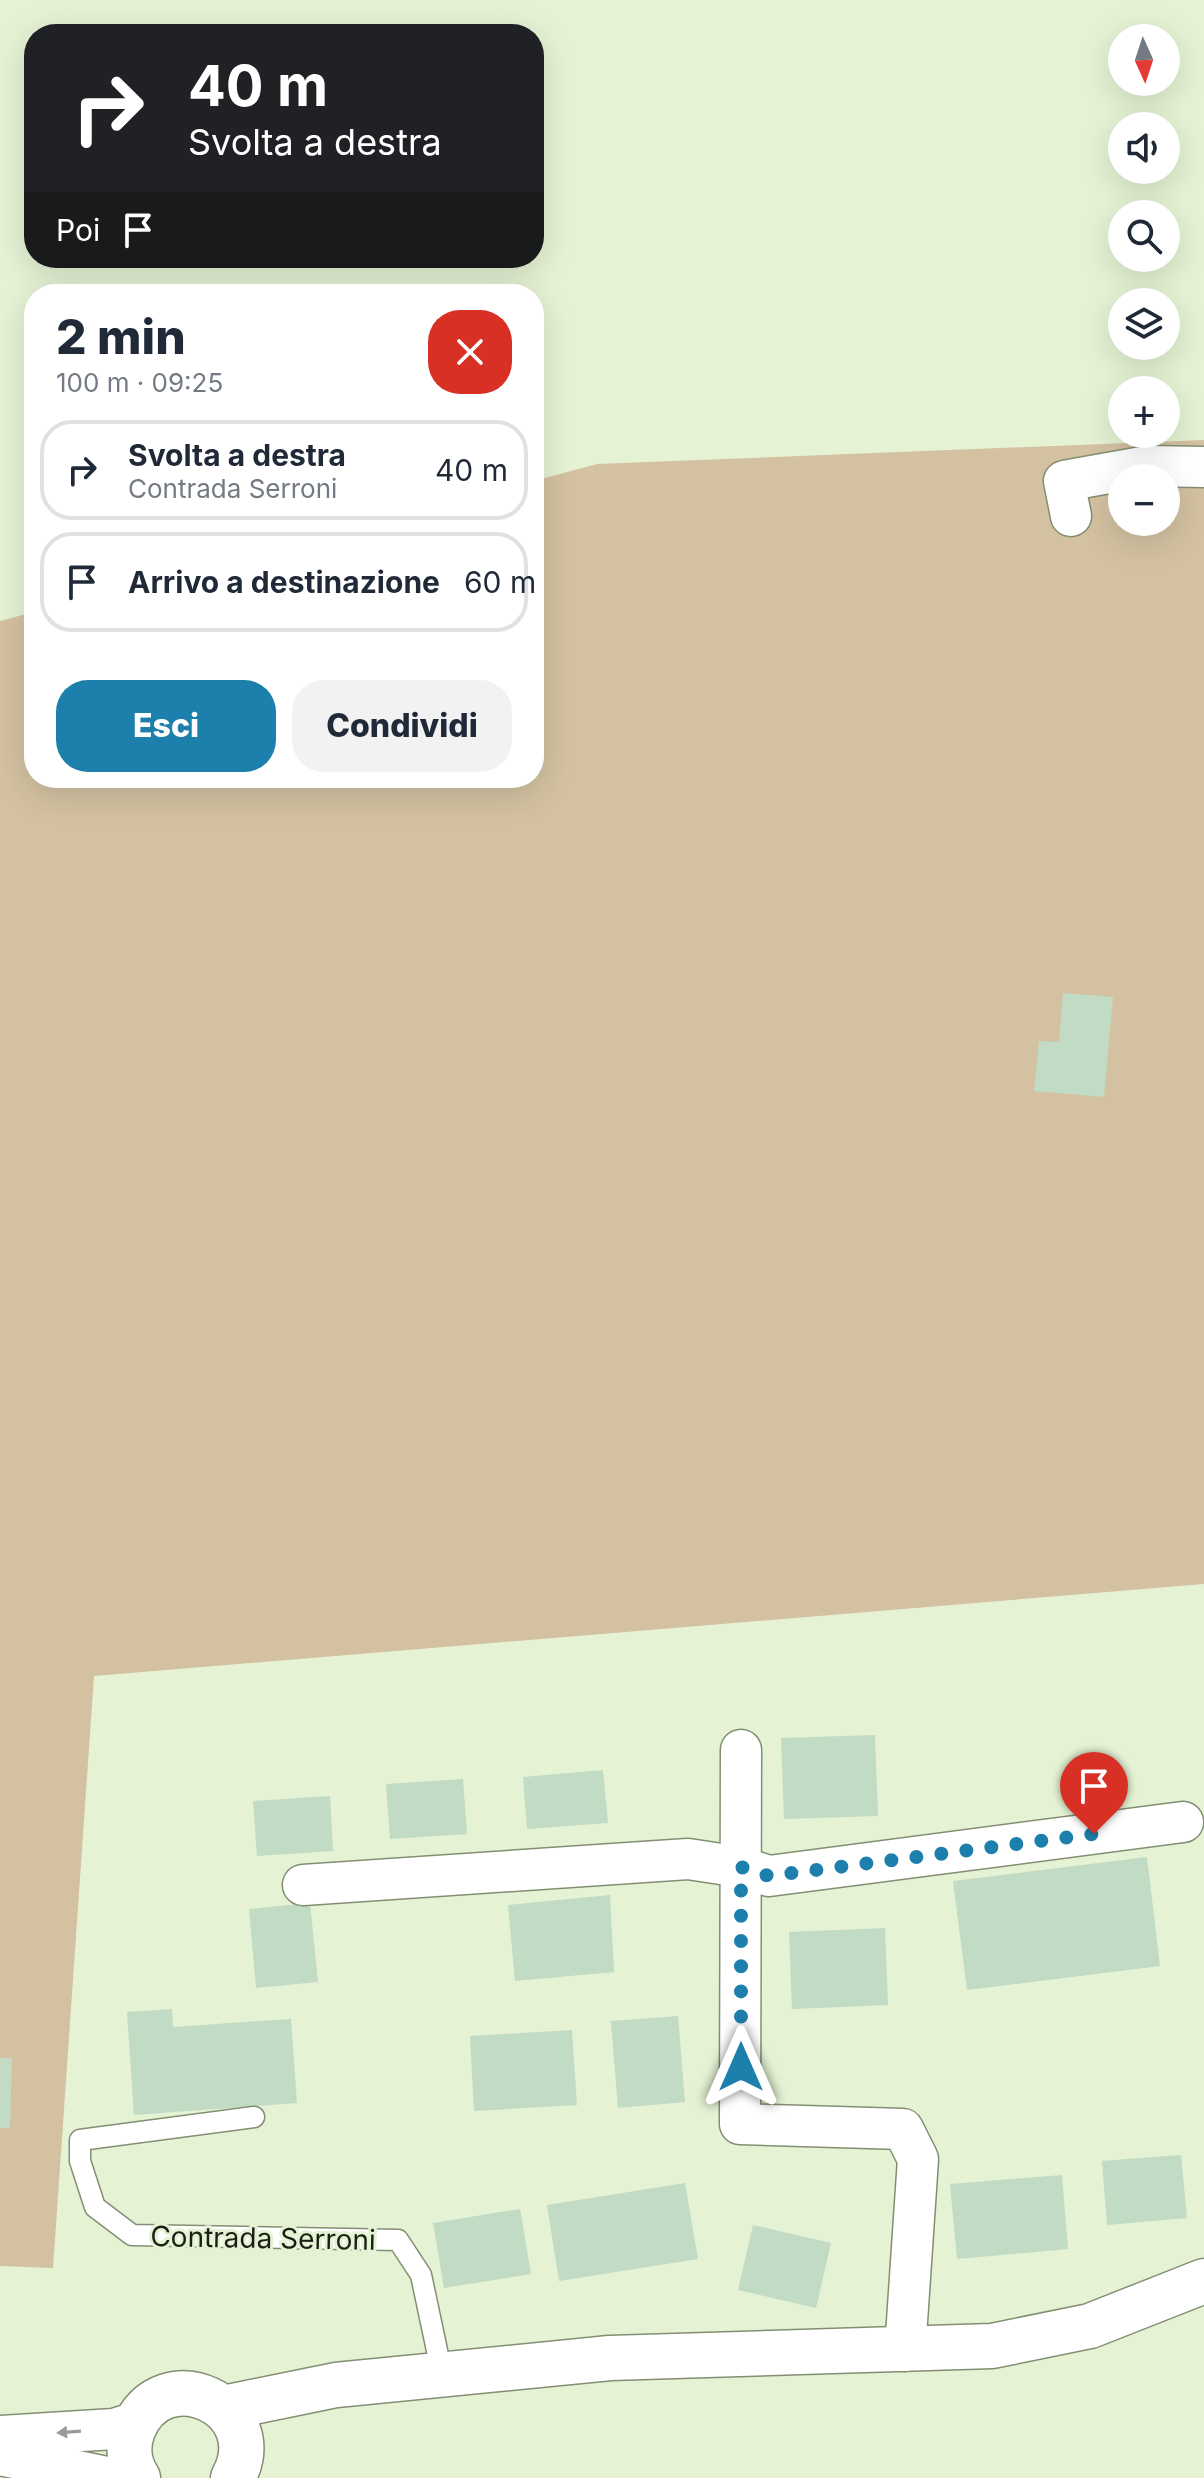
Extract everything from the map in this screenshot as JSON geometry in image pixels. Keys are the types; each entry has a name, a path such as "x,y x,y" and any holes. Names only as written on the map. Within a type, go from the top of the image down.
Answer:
{"main road":[{"path":"223,2408 336,2385 610,2358 992,2346 1090,2326 1204,2281"},
{"path":"239,2474 266,2429 336,2385"},
{"path":"138,2478 130,2455 130,2438 136,2422 147,2408 160,2399 193,2393 209,2398 233,2420 242,2451 239,2474"}],"street":[{"path":"1071,516 1064,481 1148,466 1204,467"},
{"path":"741,1750 740,2124 903,2129 918,2159 905,2351"},
{"path":"303,1885 688,1859 741,1867 769,1876 1183,1822"},
{"path":"0,2436 114,2429 136,2422"},
{"path":"0,2455 112,2478"}],"lane":[{"name":"Contrada Serroni","path":"254,2117 80,2140 80,2161 95,2207 132,2235 398,2240 421,2275 442,2374"}],"shaded area":[{"path":"1204,440 1204,1584 94,1676 53,2268 0,2266 0,621 24,615 24,788 544,788 544,478 597,464 1108,444 1108,448 1180,448 1180,441"}],"building":[{"path":"1063,993 1113,997 1104,1097 1034,1091 1039,1041 1059,1042"},
{"path":"875,1735 878,1816 784,1819 781,1738"},
{"path":"603,1770 608,1823 527,1829 523,1777"},
{"path":"463,1779 467,1834 390,1839 386,1784"},
{"path":"330,1796 333,1851 257,1856 253,1801"},
{"path":"1147,1857 1160,1966 967,1990 953,1881"},
{"path":"610,1895 614,1972 515,1981 508,1905"},
{"path":"310,1903 318,1982 256,1988 249,1909"},
{"path":"885,1928 888,2005 792,2009 789,1932"},
{"path":"172,2009 173,2027 291,2019 297,2103 134,2115 127,2012"},
{"path":"678,2016 685,2102 618,2108 611,2021"},
{"path":"572,2030 577,2105 474,2111 470,2036"},
{"path":"0,2058 12,2058 10,2128 0,2128"},
{"path":"1181,2155 1187,2218 1107,2225 1102,2161"},
{"path":"1062,2175 1068,2249 957,2259 950,2184"},
{"path":"685,2183 698,2259 559,2281 547,2205"},
{"path":"520,2209 531,2274 444,2288 433,2223"},
{"path":"753,2225 831,2243 816,2308 738,2290"}],"route":[{"path":"741,2067 741,1867 769,1876 1094,1834"}]}
